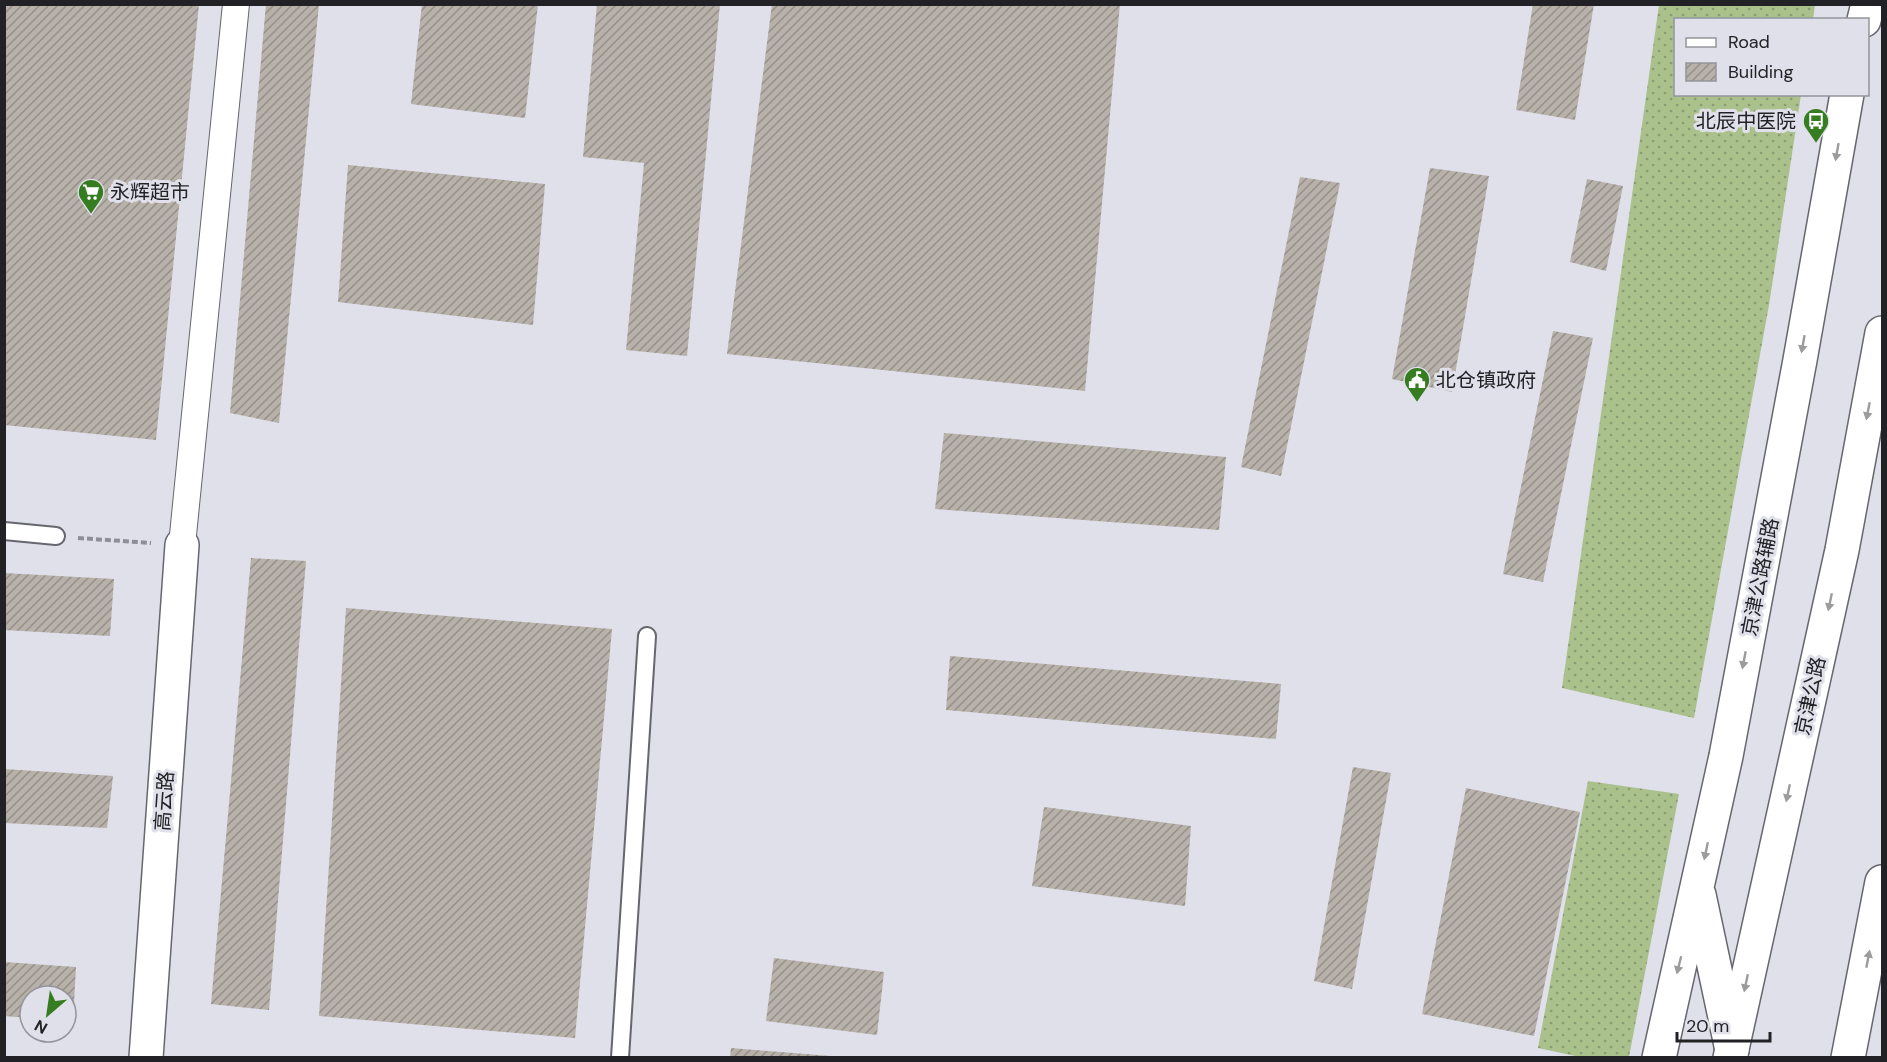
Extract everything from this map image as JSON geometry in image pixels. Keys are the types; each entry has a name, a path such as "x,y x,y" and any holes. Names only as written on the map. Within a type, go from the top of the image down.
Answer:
{"main road":[{"name":"京津公路辅路","path":"1659,1058 1726,756 1847,96"},
{"name":"京津公路","path":"1731,1054 1842,550 1882,333"},
{"name":"高云路","path":"146,1058 182,545"},
{"path":"1848,1058 1882,882"},
{"path":"1698,888 1731,1054"},
{"path":"1859,1008 1864,1058"}],"street":[{"path":"182,545 236,4"}],"lane":[{"path":"4,531 56,536"},
{"path":"620,1058 646,636"}],"path":[{"path":"56,536 182,545"}],"green space":[{"path":"1659,5 1815,5 1813,18 1674,18 1674,96 1801,96 1769,305 1694,718 1562,688"},
{"path":"1588,781 1679,794 1629,1057 1580,1057 1538,1048"}],"building":[{"name":"永辉超市","path":"4,4 199,4 156,440 4,425"},
{"path":"266,4 319,4 279,423 230,413"},
{"path":"422,4 538,4 525,118 411,104"},
{"path":"597,4 720,4 687,356 626,350 644,163 583,157"},
{"path":"772,4 1120,4 1085,391 727,354"},
{"path":"1533,4 1594,4 1575,120 1516,110"},
{"path":"348,165 545,184 533,325 338,302"},
{"path":"1430,168 1489,176 1452,392 1392,379"},
{"path":"1300,177 1340,183 1281,476 1241,467"},
{"path":"1587,179 1623,186 1606,271 1570,262"},
{"path":"1553,331 1593,338 1543,582 1503,574"},
{"path":"944,433 1226,457 1219,530 935,509"},
{"path":"251,558 306,561 269,1010 211,1004"},
{"path":"4,573 114,579 110,636 4,630"},
{"path":"346,608 612,629 575,1038 319,1016"},
{"path":"950,656 1281,684 1276,739 946,710"},
{"path":"1353,767 1391,773 1352,989 1314,981"},
{"path":"4,769 113,776 107,828 4,823"},
{"path":"1466,788 1580,812 1534,1036 1422,1014"},
{"path":"1044,807 1191,826 1185,906 1032,886"},
{"path":"774,958 884,972 877,1035 766,1021"},
{"path":"4,962 76,967 75,984 18,984 18,1017 4,1016"},
{"path":"731,1048 831,1056 831,1058 730,1058"}],"place":[{"name":"北辰中医院","path":"1816,144"},
{"name":"永辉超市","path":"91,215"},
{"name":"北仓镇政府","path":"1417,403"}]}
